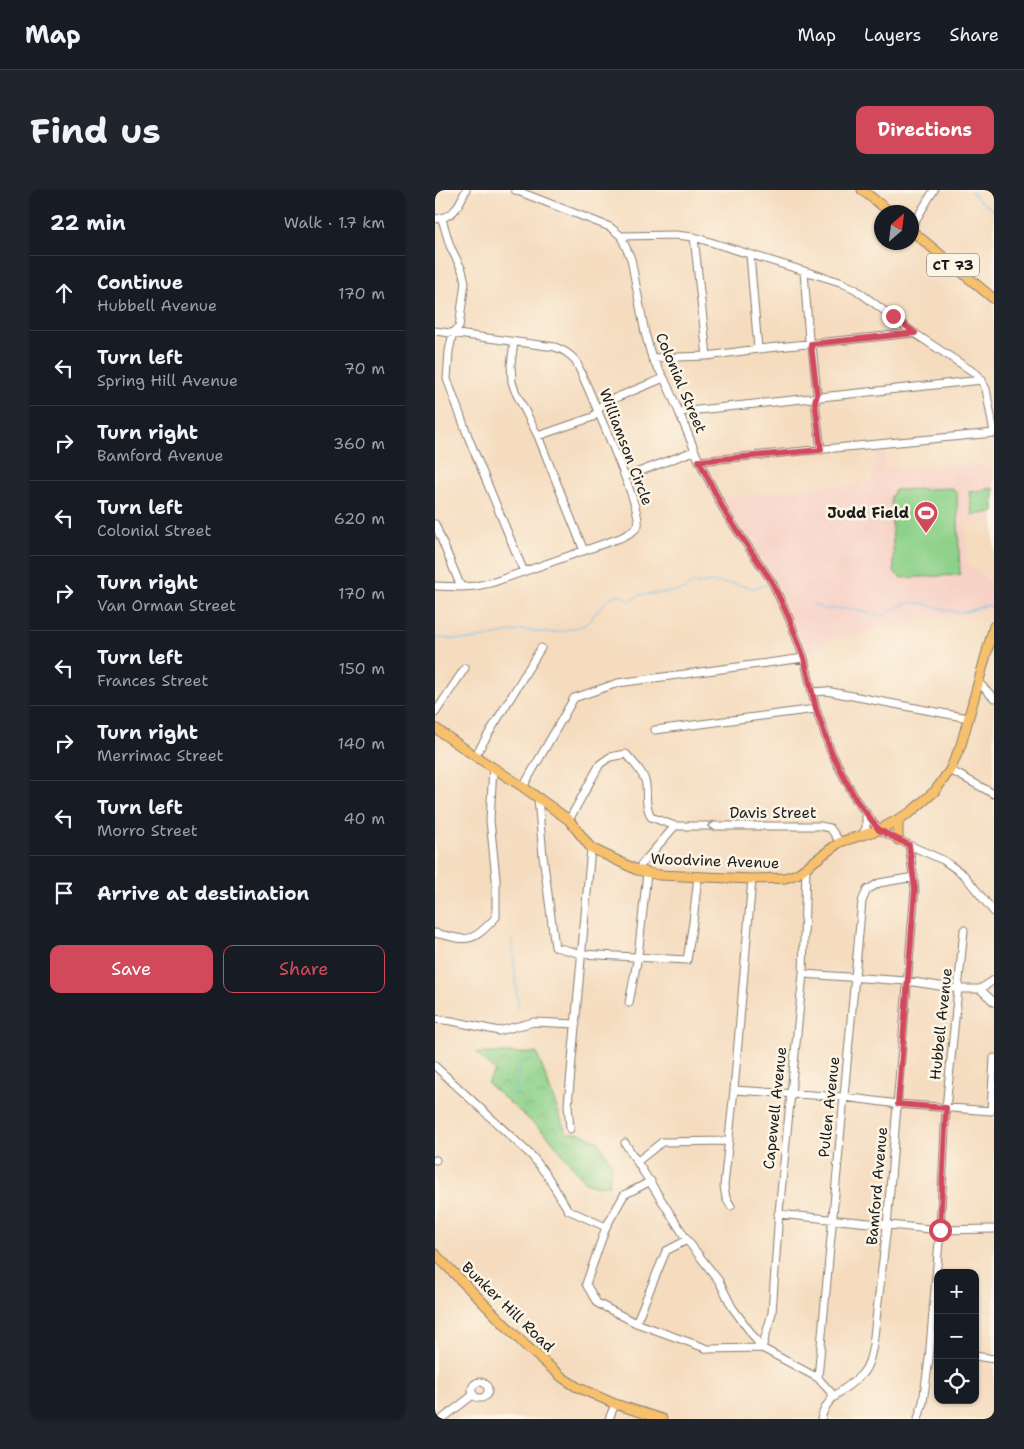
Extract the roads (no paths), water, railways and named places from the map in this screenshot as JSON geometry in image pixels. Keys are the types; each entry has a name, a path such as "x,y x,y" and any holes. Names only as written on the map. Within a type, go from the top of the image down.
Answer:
{"main road":[{"path":"865,191 881,205"},
{"name":"CT 73","path":"919,238 994,299"},
{"path":"840,842 879,830 911,812 935,791 950,770 961,745 994,626"},
{"path":"435,728 569,820 591,848 639,868"},
{"path":"898,819 898,840"},
{"name":"Woodvine Avenue","path":"639,868 647,873 752,879 785,878 797,874 840,842"},
{"name":"Bunker Hill Road","path":"435,1254 526,1346 563,1378 577,1387 615,1404 662,1419"}],"street":[{"path":"466,190 454,213 438,219 462,270 465,282 459,327 453,333 447,364 447,379 452,396 524,572"},
{"path":"515,190 610,227 621,236 675,234 694,237 840,282 855,289 915,333 966,366 982,380 986,390 994,433 699,461"},
{"path":"919,213 934,190"},
{"name":"Colonial Street","path":"621,236 631,258 645,332 652,358 679,412 699,461 726,514 772,582 789,618 804,658 816,709 831,752 856,800 879,830 943,860 964,876 994,912"},
{"path":"694,237 707,356"},
{"path":"750,255 758,349"},
{"path":"804,271 809,340 817,394 815,402 821,450"},
{"name":"Williamson Circle","path":"435,331 555,347 566,351 576,361 598,411 625,477 639,520 637,526 630,533 620,538 494,582 477,586 435,586"},
{"path":"652,358 707,356 915,333"},
{"path":"514,342 511,365 512,382 515,391 538,436 584,551"},
{"path":"538,436 593,417 602,405 608,401 663,378"},
{"path":"679,412 982,380"},
{"path":"625,477 695,451"},
{"path":"435,524 461,587"},
{"path":"475,756 541,648"},
{"path":"523,787 574,698 618,683 804,658"},
{"path":"435,713 465,668"},
{"path":"978,682 994,698"},
{"path":"812,692 826,691 968,718"},
{"path":"655,730 816,709"},
{"path":"569,820 600,764 610,756 626,754 646,782 646,808 651,817 675,826 639,868"},
{"path":"435,932 465,940 481,933 496,917 496,878 490,820 493,767"},
{"path":"950,770 994,794"},
{"path":"538,798 543,856 555,947 582,954 687,960 698,876"},
{"path":"862,836 866,828 866,813"},
{"name":"Davis Street","path":"675,826 821,826 830,828 840,842"},
{"name":"Bamford Avenue","path":"821,1419 827,1403 863,1373 869,1362 873,1345 887,1226 915,889 909,845"},
{"path":"570,1129 568,1105 591,848"},
{"name":"Capewell Avenue","path":"762,1348 772,1313 778,1214 803,974 806,868"},
{"path":"629,1004 638,956 647,873"},
{"name":"Pullen Avenue","path":"818,1378 862,901 867,890 879,883 914,877"},
{"path":"731,1206 726,1198 724,1186 752,879"},
{"name":"Hubbell Avenue","path":"937,1269 946,1108 964,930"},
{"path":"803,974 907,981 980,989 994,980"},
{"path":"980,989 994,1002"},
{"path":"435,1019 499,1031 534,1022 576,1024"},
{"path":"734,1090 844,1097 946,1108 993,1110 994,1058"},
{"path":"435,1066 532,1156 546,1174 568,1210 606,1227"},
{"path":"638,1161 662,1142 727,1141"},
{"path":"625,1143 651,1180 687,1240 719,1281 732,1307 762,1348 818,1378 835,1396"},
{"path":"651,1180 624,1195 606,1227 586,1284 597,1303 636,1323 708,1349 762,1348"},
{"path":"778,1214 940,1230 994,1229"},
{"path":"636,1323 666,1251 687,1240"},
{"name":"Hubbell Avenue","path":"918,1419 923,1402 934,1307"},
{"path":"979,1357 994,1359"},
{"path":"929,1359 934,1358"},
{"path":"442,1419 473,1395"},
{"path":"609,1419 615,1404"}],"waterway":[{"path":"970,190 981,202 994,210"},
{"path":"435,638 469,640 522,630 552,633 563,631 585,625 608,599 619,594 631,601 639,595 673,592 683,590 690,585 710,582 754,588 768,584"},
{"path":"812,604 824,609 851,609 883,616 897,607 915,603 955,612 963,612 990,605 994,606"},
{"path":"512,940 518,1008"},
{"path":"512,1097 516,1090 517,1068 523,1061"}],"place":[{"name":"Judd Field","path":"926,534"}]}
